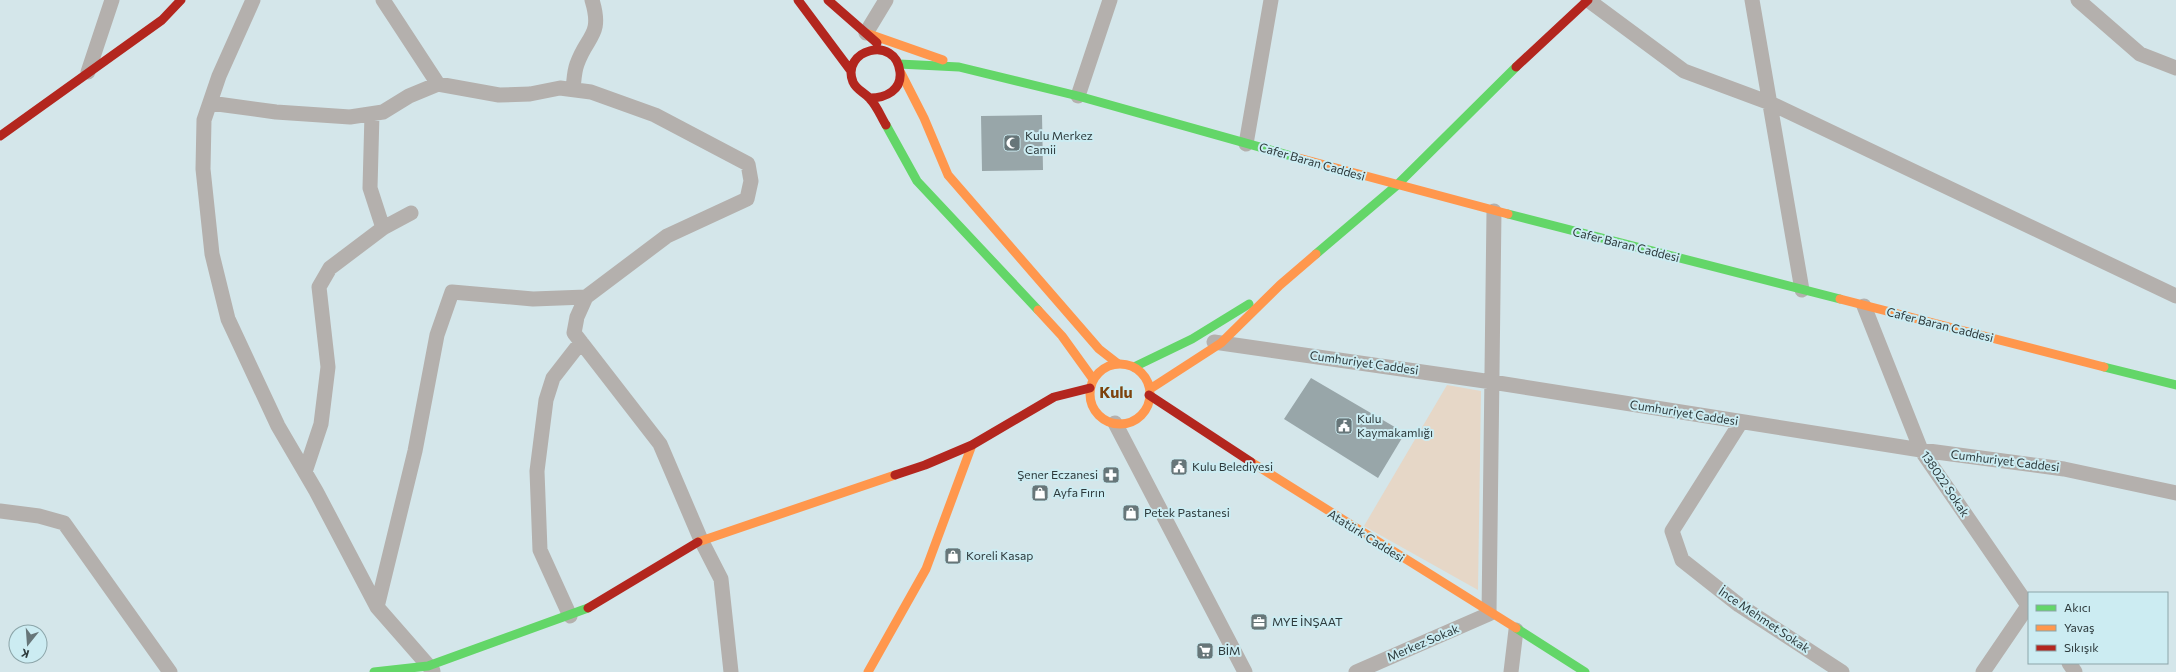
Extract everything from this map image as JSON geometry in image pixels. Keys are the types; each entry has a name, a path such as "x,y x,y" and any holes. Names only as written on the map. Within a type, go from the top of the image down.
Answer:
{"street":[{"path":"88,72 112,0"},
{"path":"0,136 162,20 182,0"},
{"path":"253,0 219,76 204,120 203,169 212,254 228,319 278,426 305,472 377,607 431,669"},
{"path":"383,0 438,84"},
{"path":"573,89 577,64 595,31 596,14 592,0"},
{"path":"798,0 833,49 851,71"},
{"path":"828,0 886,52"},
{"path":"866,33 886,0"},
{"path":"1078,96 1110,0"},
{"path":"1246,144 1271,0"},
{"path":"1150,392 1222,343 1280,285 1396,186 1515,68 1588,0 1684,71 1770,103 2176,296"},
{"path":"1752,0 1802,290"},
{"path":"2078,0 2140,54 2176,68"},
{"path":"866,33 959,67"},
{"path":"900,69 897,86 888,96 879,99 862,95 855,88 852,80 851,71 854,62 860,55 868,51 878,49 894,57 900,69 924,118 948,175 1099,349 1117,363 1134,367 1141,372 1150,392 1146,408 1141,415 1128,422 1114,423 1105,420 1095,411 1090,398 1090,388 1093,378 1103,368 1117,363"},
{"path":"900,69 959,67"},
{"name":"Cafer Baran Caddesi","path":"959,67 1078,96 1396,186 2176,385"},
{"path":"210,103 276,112 350,116 383,112 409,96 438,84 499,95 530,94 560,88 573,89 591,92 655,115 748,164 751,181 747,199 667,236 586,297 577,317 574,333 660,444 701,540 721,578 731,672"},
{"path":"870,98 917,181 1062,336 1093,378"},
{"path":"372,114 370,188 383,228"},
{"path":"1490,614 1494,211"},
{"path":"305,472 321,424 328,367 319,287 330,268 383,228 411,213"},
{"path":"1134,367 1192,338 1280,285"},
{"path":"377,607 415,451 437,335 452,292 534,299 586,297"},
{"name":"138022 Sokak","path":"1864,306 1921,450 2028,606"},
{"name":"Cumhuriyet Caddesi","path":"1192,338 1492,382 1921,450 2064,469 2176,493"},
{"path":"570,616 540,550 537,471 546,400 554,378 581,342"},
{"path":"374,672 431,669 584,611 701,540 925,465 972,445 1054,397 1090,388"},
{"name":"Atatürk Caddesi","path":"1150,392 1230,449 1490,614 1585,672"},
{"name":"İnce Mehmet Sokak","path":"1741,422 1672,531 1682,560 1739,605 1842,672"},
{"path":"1114,423 1245,672"},
{"path":"868,672 926,569 972,445"},
{"path":"0,511 38,516 64,523 170,672"},
{"path":"1983,672 2028,606"},
{"name":"Merkez Sokak","path":"1356,672 1490,614"},
{"path":"1511,672 1516,630"}],"shaded area":[{"path":"1447,385 1481,391 1478,590 1364,526"}],"building":[{"name":"Kulu Merkez Camii","path":"1042,115 1043,170 982,171 981,116"},
{"name":"Kulu Kaymakamlığı","path":"1311,378 1405,433 1378,478 1284,419"}],"traffic: fast":[{"path":"899,64 959,67 1078,96 1295,157"},
{"path":"1316,254 1396,186 1516,67"},
{"path":"886,125 917,181 1038,310"},
{"path":"1508,214 1840,299"},
{"path":"1134,367 1192,339 1249,304"},
{"path":"2104,367 2176,385"},
{"path":"374,672 428,666 588,608"},
{"path":"1516,628 1585,672"}],"traffic: slow":[{"path":"866,33 943,60"},
{"path":"901,73 924,118 948,175 1099,349 1117,363"},
{"path":"1295,157 1508,214"},
{"path":"1150,389 1221,343 1280,285 1316,254"},
{"path":"1840,299 2104,367"},
{"path":"1038,310 1062,336 1093,379"},
{"path":"1120,364 1132,366 1145,377 1148,382 1150,394 1148,406 1137,419 1132,422 1120,424 1108,422 1095,411 1092,406 1090,394 1092,382 1103,369 1108,366 1120,364"},
{"path":"868,672 926,569 972,445"},
{"path":"1251,462 1516,628"},
{"path":"698,542 895,475"}],"traffic: jam":[{"path":"0,136 162,20 181,0"},
{"path":"798,0 851,71"},
{"path":"828,0 877,43"},
{"path":"1516,67 1588,0"},
{"path":"870,98 876,98 892,92 896,88 900,78 900,72 896,60 889,53 880,50 870,51 861,55 854,62 851,71 853,82 877,108 886,125"},
{"path":"895,475 925,465 972,445 1054,397 1090,388"},
{"path":"1149,395 1251,462"},
{"path":"588,608 698,542"}],"place":[{"name":"Kulu Merkez Camii","path":"1012,143"},
{"name":"Kulu Kaymakamlığı","path":"1344,426"},
{"name":"Kulu Belediyesi","path":"1179,467"},
{"name":"Şener Eczanesi","path":"1111,475"},
{"name":"Ayfa Fırın","path":"1040,493"},
{"name":"Petek Pastanesi","path":"1131,513"},
{"name":"Koreli Kasap","path":"953,556"},
{"name":"MYE İNŞAAT","path":"1259,622"},
{"name":"BİM","path":"1205,651"}],"district":[{"name":"Kulu","path":"1116,392"}]}
